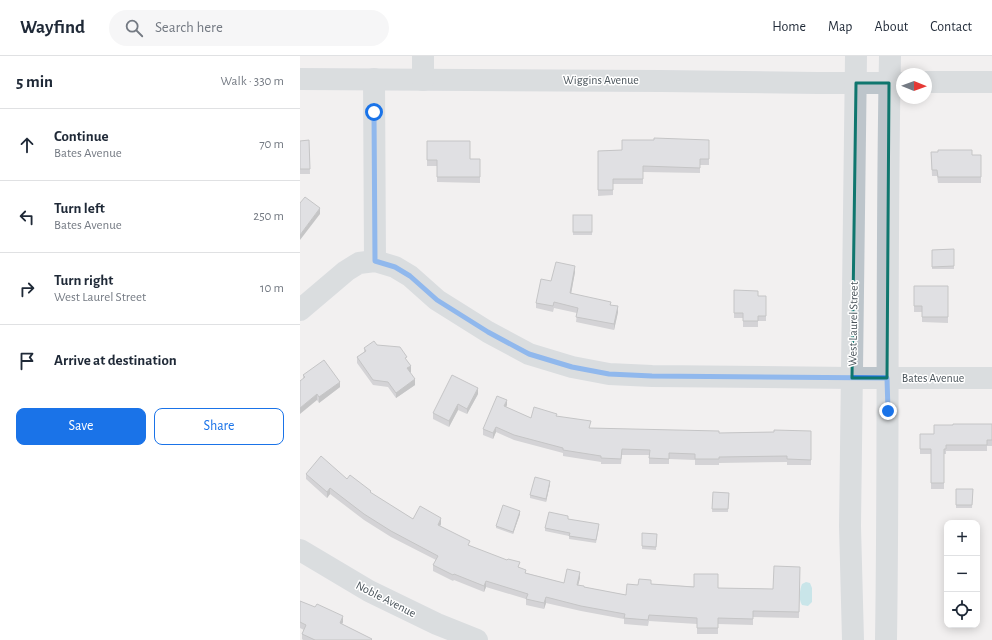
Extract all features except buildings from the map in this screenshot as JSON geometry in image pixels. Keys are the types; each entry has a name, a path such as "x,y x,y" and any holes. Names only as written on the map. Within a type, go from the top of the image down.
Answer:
{"street":[{"path":"423,56 423,80"},
{"name":"West Laurel Street","path":"853,640 850,526 856,56"},
{"path":"886,640 888,521 887,378 896,83 890,56"},
{"name":"Wiggins Avenue","path":"300,79 896,83"},
{"path":"374,79 375,261"},
{"path":"932,82 992,82"},
{"name":"Bates Avenue","path":"300,310 346,271 359,263 375,261 395,267 410,276 437,300 488,332 529,354 572,367 609,374 652,376 992,378"},
{"name":"Noble Avenue","path":"300,550 369,591 437,624 477,640"}],"highlighted area":[{"path":"856,83 889,83 887,378 852,378"}],"water":[{"path":"806,582 810,583 812,588 812,602 808,606 802,605 800,597 802,584"}],"route":[{"path":"374,112 375,261 395,267 410,276 437,300 488,332 529,354 572,367 609,374 652,376 887,378 888,411"}]}
